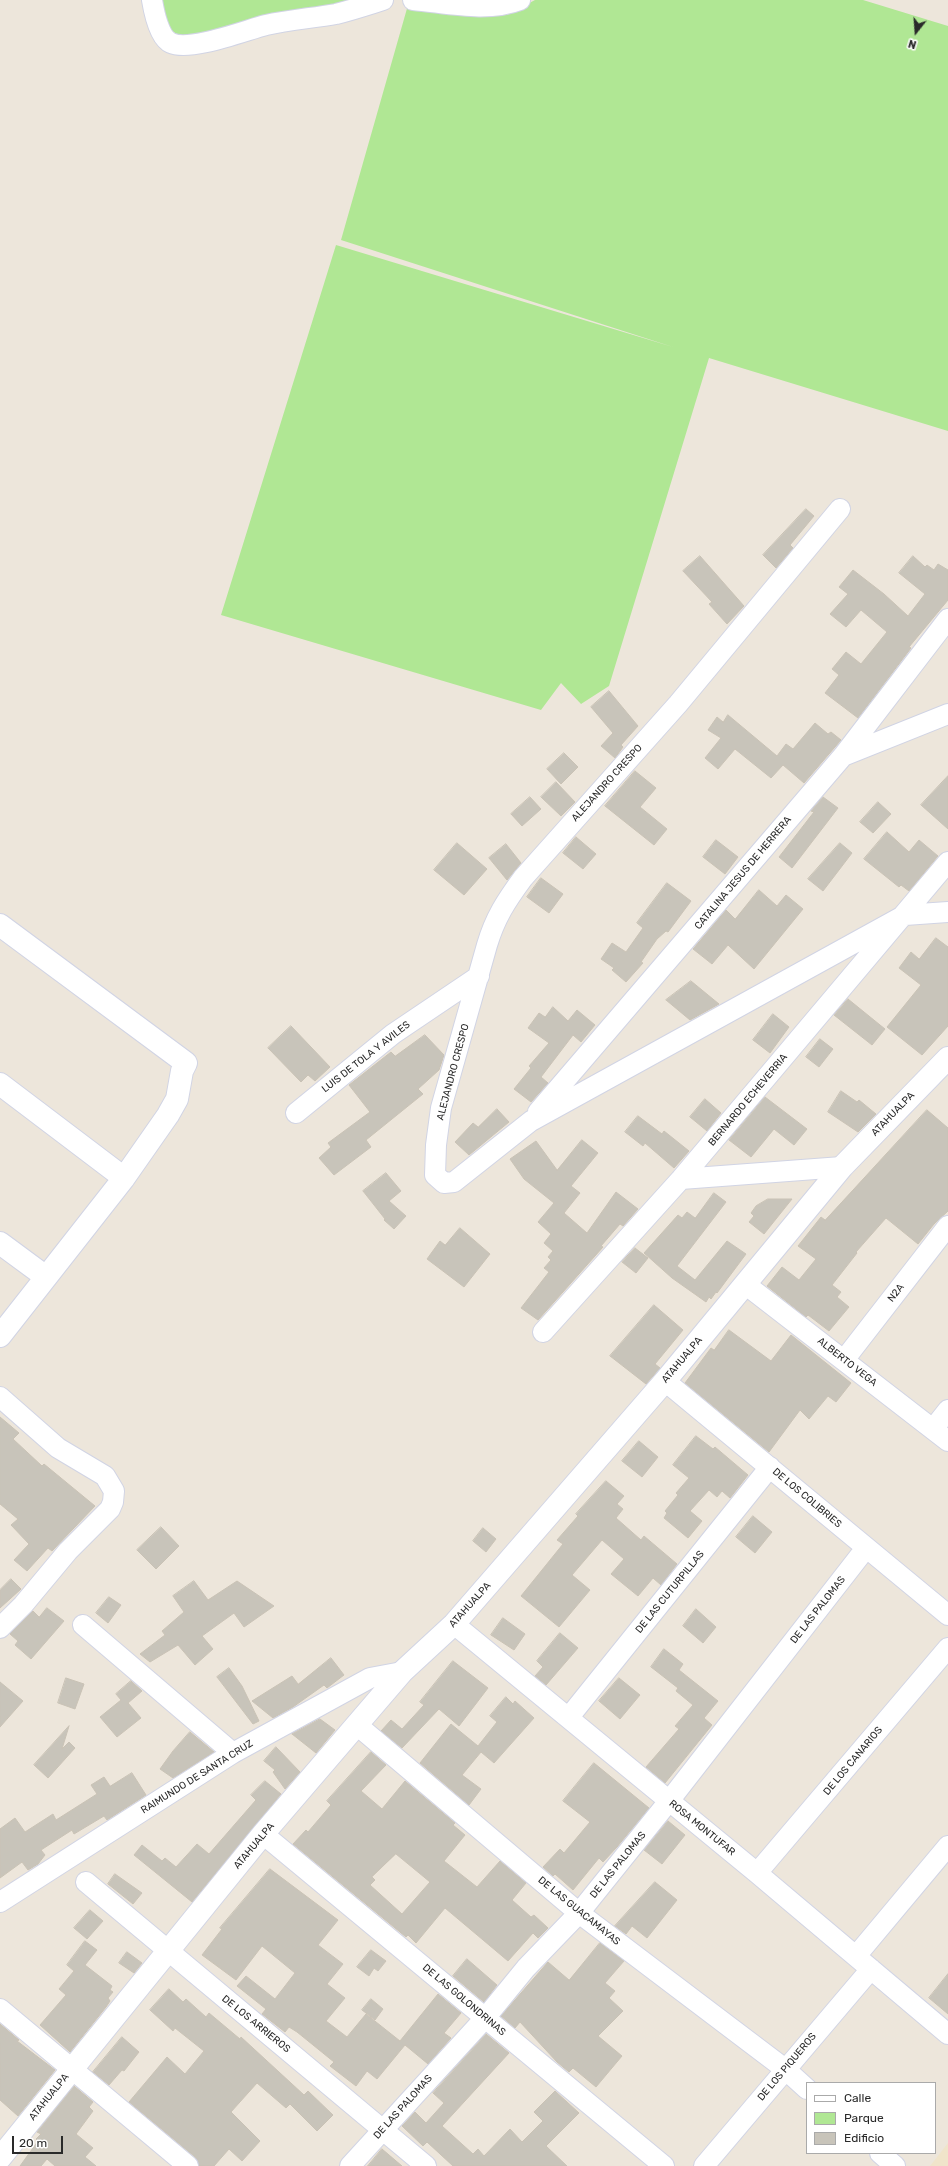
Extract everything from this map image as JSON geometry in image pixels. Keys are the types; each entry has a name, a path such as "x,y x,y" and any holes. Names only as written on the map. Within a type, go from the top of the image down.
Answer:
{"street":[{"path":"152,0 155,18 165,38 171,43 182,45 240,34 266,25 337,14 383,0"},
{"path":"413,0 475,6 501,5 520,0"},
{"name":"ALEJANDRO CRESPO","path":"840,509 678,704 523,878 507,899 494,921 441,1108 436,1145 435,1175 444,1184 454,1182 531,1121 905,915 948,912"},
{"name":"CATALINA JESUS DE HERRERA","path":"531,1121 843,756 948,619"},
{"path":"843,756 948,714"},
{"name":"BERNARDO ECHEVERRIA","path":"543,1332 681,1179 905,915 948,862"},
{"path":"0,925 186,1063 182,1071 177,1099 173,1108 124,1178 0,1336"},
{"name":"LUIS DE TOLA Y AVILES","path":"296,1113 393,1034 479,976"},
{"name":"ATAHUALPA","path":"0,2158 263,1834 402,1672 454,1624 665,1381 842,1167 948,1058"},
{"path":"0,1084 124,1178"},
{"path":"681,1179 842,1167"},
{"name":"N2A","path":"844,1360 948,1226"},
{"path":"0,1243 46,1278"},
{"name":"ALBERTO VEGA","path":"745,1284 940,1435"},
{"name":"DE LOS COLIBRIES","path":"665,1381 948,1615"},
{"path":"0,1397 58,1448 105,1476 114,1491 114,1502 110,1509 68,1551 23,1605 0,1628"},
{"path":"940,1435 948,1410"},
{"name":"DE LAS CUTURPILLAS","path":"569,1717 770,1467"},
{"name":"DE LAS PALOMAS","path":"350,2166 486,2018 526,1968 579,1913 669,1801 866,1548"},
{"name":"ROSA MONTUFAR","path":"454,1624 757,1873 948,2034"},
{"path":"83,1625 233,1753"},
{"name":"DE LOS CANARIOS","path":"757,1873 948,1648"},
{"name":"RAIMUNDO DE SANTA CRUZ","path":"0,1902 233,1753 370,1678 402,1672"},
{"name":"DE LAS GUACAMAYAS","path":"357,1725 579,1913 785,2070 806,2088"},
{"name":"DE LAS GOLONDRINAS","path":"263,1834 664,2166"},
{"path":"856,1956 948,1846"},
{"name":"DE LOS ARRIEROS","path":"86,1882 167,1951 384,2129 426,2166"},
{"name":"DE LOS PIQUEROS","path":"704,2166 871,1969"},
{"path":"0,2009 71,2070 188,2166"},
{"path":"881,2154 895,2166"}],"shaded area":[{"path":"948,2143 948,2166 930,2166"}],"green space":[{"path":"157,0 357,0 184,37 172,31 165,23"},
{"path":"535,0 863,0 948,26 948,431 709,358 609,686 581,704 561,683 541,710 221,615 336,245 673,347 341,240 408,5 507,15"}],"building":[{"path":"806,509 814,516 790,545 793,548 776,568 763,555"},
{"path":"700,556 744,606 727,624 709,604 712,602 683,571"},
{"path":"913,556 925,567 927,565 934,570 938,564 948,570 948,600 909,647 911,648 858,718 825,693 839,675 832,669 846,652 861,664 887,632 861,610 846,627 830,614 848,594 839,587 853,570 884,594 908,616 925,594 899,573"},
{"path":"609,691 638,726 621,745 623,747 615,758 601,746 613,733 591,707"},
{"path":"728,715 777,756 786,744 793,749 815,723 828,734 831,732 841,740 804,783 783,765 771,778 735,749 718,769 705,758 721,738 708,730 717,717 723,722"},
{"path":"564,753 578,767 561,784 547,769"},
{"path":"635,771 656,788 640,807 667,829 654,845 605,806"},
{"path":"948,776 948,829 921,805"},
{"path":"556,782 575,802 561,816 541,797"},
{"path":"530,797 541,809 522,826 511,814"},
{"path":"823,797 838,808 792,868 779,857 814,812 811,811"},
{"path":"878,802 891,814 873,833 860,822"},
{"path":"887,832 909,852 919,840 938,856 909,891 901,885 899,887 864,859"},
{"path":"576,837 596,854 583,869 563,853"},
{"path":"716,840 738,857 725,874 703,857"},
{"path":"457,843 487,869 464,895 434,870"},
{"path":"840,843 852,853 823,891 808,879"},
{"path":"506,844 521,863 507,880 489,858"},
{"path":"541,878 563,894 549,913 527,897"},
{"path":"667,883 691,901 668,932 666,931 657,939 641,962 643,963 626,982 612,970 614,968 601,959 612,943 626,952 643,928 637,923"},
{"path":"759,890 777,906 786,895 803,909 754,969 728,945 712,964 693,949 726,910 735,919"},
{"path":"936,938 948,947 948,1026 922,1055 887,1027 921,985 899,968 911,952 919,959"},
{"path":"691,981 719,1004 690,1020 666,1000"},
{"path":"848,999 885,1029 872,1045 834,1015"},
{"path":"553,1007 568,1021 577,1010 595,1025 581,1042 573,1035 541,1077 548,1083 531,1102 514,1089 531,1068 529,1066 549,1043 528,1028 539,1013 545,1017"},
{"path":"773,1014 789,1027 770,1053 753,1040"},
{"path":"291,1026 330,1067 315,1081 308,1075 301,1082 268,1048"},
{"path":"425,1035 444,1055 439,1070 418,1089 423,1094 366,1140 371,1147 334,1175 319,1158 331,1147 328,1143 370,1112 349,1085 391,1052 395,1056"},
{"path":"820,1039 833,1049 819,1067 806,1057"},
{"path":"841,1091 857,1102 859,1100 876,1114 858,1132 828,1112"},
{"path":"765,1097 807,1129 794,1145 774,1129 751,1157 729,1140"},
{"path":"705,1099 721,1113 707,1131 690,1117"},
{"path":"497,1109 509,1122 469,1155 455,1142 473,1123 478,1127"},
{"path":"927,1110 948,1128 948,1211 934,1224 918,1244 886,1218 856,1252 857,1253 832,1285 841,1292 837,1297 849,1307 829,1331 808,1315 806,1317 767,1286 782,1267 799,1280 816,1259 798,1246 821,1217 825,1220"},
{"path":"638,1116 662,1134 664,1131 689,1151 674,1168 645,1143 643,1146 625,1132"},
{"path":"582,1140 598,1153 571,1186 580,1193 564,1213 587,1233 616,1192 638,1209 623,1226 620,1224 601,1246 603,1247 538,1320 521,1308 549,1272 544,1268 551,1260 548,1257 553,1251 544,1243 551,1234 538,1222 554,1203 524,1179 510,1159 536,1141 557,1170"},
{"path":"386,1173 401,1191 389,1201 406,1216 394,1229 384,1220 385,1219 363,1191"},
{"path":"714,1193 726,1202 677,1266 695,1280 727,1241 746,1254 717,1293 716,1292 711,1299 709,1297 706,1302 672,1278 644,1253 678,1215 682,1218 687,1212 695,1218"},
{"path":"768,1199 792,1199 764,1234 749,1222 754,1216 751,1213 756,1206"},
{"path":"460,1228 490,1254 464,1287 427,1259 440,1241 445,1245"},
{"path":"635,1248 648,1258 636,1273 622,1262"},
{"path":"654,1305 683,1330 655,1364 660,1368 646,1384 610,1356"},
{"path":"729,1330 771,1361 791,1335 851,1383 836,1402 828,1396 809,1419 800,1410 769,1452 685,1383 711,1348 714,1350"},
{"path":"0,1417 19,1433 13,1439 42,1466 44,1464 95,1506 52,1551 48,1548 27,1571 14,1560 29,1544 11,1525 18,1519 0,1504"},
{"path":"696,1436 713,1449 715,1447 748,1475 730,1498 722,1491 717,1497 709,1490 690,1511 702,1521 688,1538 664,1518 667,1513 665,1511 678,1495 676,1493 689,1478 673,1465"},
{"path":"639,1441 658,1457 642,1477 622,1461"},
{"path":"606,1481 624,1496 617,1504 623,1509 616,1518 641,1540 644,1536 677,1564 661,1585 653,1578 638,1596 611,1574 624,1559 602,1540 572,1575 590,1590 559,1627 521,1596 563,1544 557,1540 578,1516 576,1514"},
{"path":"753,1516 772,1532 755,1553 736,1537"},
{"path":"161,1527 179,1546 156,1569 137,1550"},
{"path":"483,1528 496,1539 486,1552 473,1541"},
{"path":"11,1579 21,1589 0,1608 0,1590"},
{"path":"194,1581 208,1600 237,1581 274,1606 244,1627 234,1613 202,1636 213,1649 195,1665 178,1645 150,1662 140,1654 165,1635 162,1631 184,1612 173,1596"},
{"path":"109,1597 121,1605 108,1623 96,1613"},
{"path":"47,1608 64,1621 31,1659 15,1645 18,1641 10,1634 33,1611 39,1617"},
{"path":"696,1609 716,1627 703,1643 683,1626"},
{"path":"503,1618 525,1634 514,1650 491,1635"},
{"path":"560,1633 578,1648 546,1685 535,1676 543,1667 537,1661"},
{"path":"664,1649 683,1664 679,1670 718,1701 704,1718 712,1725 665,1783 646,1767 679,1729 675,1726 693,1705 676,1691 678,1688 651,1667"},
{"path":"331,1658 344,1675 327,1688 324,1685 293,1707 273,1718 252,1701 292,1676 298,1684"},
{"path":"453,1661 488,1688 459,1726 439,1709 402,1748 381,1731 391,1720 402,1729 424,1705 420,1702"},
{"path":"229,1668 242,1686 259,1721 253,1724 217,1677"},
{"path":"66,1678 84,1684 75,1709 58,1703"},
{"path":"619,1678 640,1695 620,1719 599,1701"},
{"path":"131,1681 142,1691 128,1703 141,1718 117,1737 100,1717 121,1700 116,1694"},
{"path":"0,1682 23,1701 0,1727"},
{"path":"506,1697 513,1704 515,1701 534,1718 494,1763 481,1752 462,1775 481,1789 469,1805 420,1763 451,1724 478,1746 497,1722 490,1716"},
{"path":"320,1719 335,1730 316,1753 292,1734"},
{"path":"69,1726 62,1749 69,1742 75,1748 48,1778 34,1765"},
{"path":"190,1732 214,1752 173,1778 160,1769 173,1751"},
{"path":"276,1747 300,1772 285,1789 273,1772 275,1770 264,1761"},
{"path":"371,1752 386,1765 361,1791 382,1809 405,1781 455,1823 453,1825 465,1835 444,1861 477,1887 500,1861 526,1883 512,1900 531,1917 534,1915 548,1928 538,1938 533,1933 508,1961 445,1908 416,1943 408,1935 406,1937 293,1844 306,1830 308,1832 331,1805 327,1801","holes":["396,1854 430,1882 402,1914 370,1885 375,1880 372,1877"]},
{"path":"594,1763 649,1808 617,1847 603,1862 599,1858 573,1890 555,1874 553,1876 543,1867 560,1849 564,1853 590,1822 563,1801"},
{"path":"132,1773 146,1795 107,1820 104,1816 74,1834 72,1830 41,1850 45,1855 38,1864 28,1870 22,1862 0,1878 0,1829 15,1818 25,1832 53,1814 56,1820 97,1794 91,1785 104,1777 110,1786"},
{"path":"265,1781 281,1794 192,1902 134,1855 142,1845 162,1861 165,1858 176,1867 197,1844 209,1854 256,1800 251,1795"},
{"path":"668,1821 685,1835 662,1864 644,1850"},
{"path":"270,1869 338,1920 318,1945 343,1964 327,1984 345,1998 326,2021 347,2037 366,2014 400,2041 438,1994 461,2013 444,2033 451,2038 428,2064 405,2045 377,2079 367,2071 356,2086 330,2066 334,2062 297,2032 289,2027 285,2032 262,2014 266,2009 237,1986 246,1976 275,1999 295,1973 262,1946 236,1980 202,1955 222,1929 220,1928"},
{"path":"115,1874 142,1893 133,1904 108,1884"},
{"path":"655,1882 677,1900 647,1938 632,1926 626,1934 615,1926"},
{"path":"90,1910 103,1921 87,1939 74,1928"},
{"path":"85,1941 97,1950 85,1965 112,1986 110,1990 113,1992 108,1998 110,2001 106,2007 70,2052 40,2025 66,1995 59,1989 74,1971 67,1965"},
{"path":"600,1943 624,1961 605,1983 615,1991 609,1998 623,2011 598,2036 622,2056 596,2087 573,2068 569,2072 557,2062 520,2022 515,2028 501,2016 548,1962 569,1980"},
{"path":"371,1950 386,1961 378,1971 374,1968 369,1976 357,1967"},
{"path":"127,1952 142,1963 134,1973 119,1963"},
{"path":"467,1959 497,1985 484,2002 453,1976"},
{"path":"948,1974 948,2014 929,1998"},
{"path":"169,1989 183,2002 186,1999 206,2017 209,2013 240,2039 241,2037 304,2095 308,2091 333,2115 317,2131 290,2104 286,2108 257,2083 231,2112 260,2141 242,2161 229,2149 214,2166 199,2166 195,2157 129,2102 167,2057 185,2074 204,2051 175,2028 173,2031 150,2010"},
{"path":"371,1999 383,2009 375,2020 362,2010"},
{"path":"0,2024 19,2040 17,2041 55,2070 18,2116 0,2100"},
{"path":"486,2034 509,2053 442,2126 473,2154 478,2149 484,2156 510,2129 522,2142 543,2121 534,2112 555,2091 579,2113 546,2146 567,2166 453,2166 427,2142 423,2146 402,2126 415,2112 426,2123 444,2103 433,2093"},
{"path":"122,2037 139,2052 124,2071 122,2070 109,2085 93,2072"},
{"path":"74,2086 93,2102 89,2107 93,2111 76,2134 93,2148 85,2157 96,2166 55,2166 47,2159 41,2166 20,2166 38,2141 36,2139 41,2134 37,2132"},
{"path":"382,2149 402,2166 368,2166"}]}
